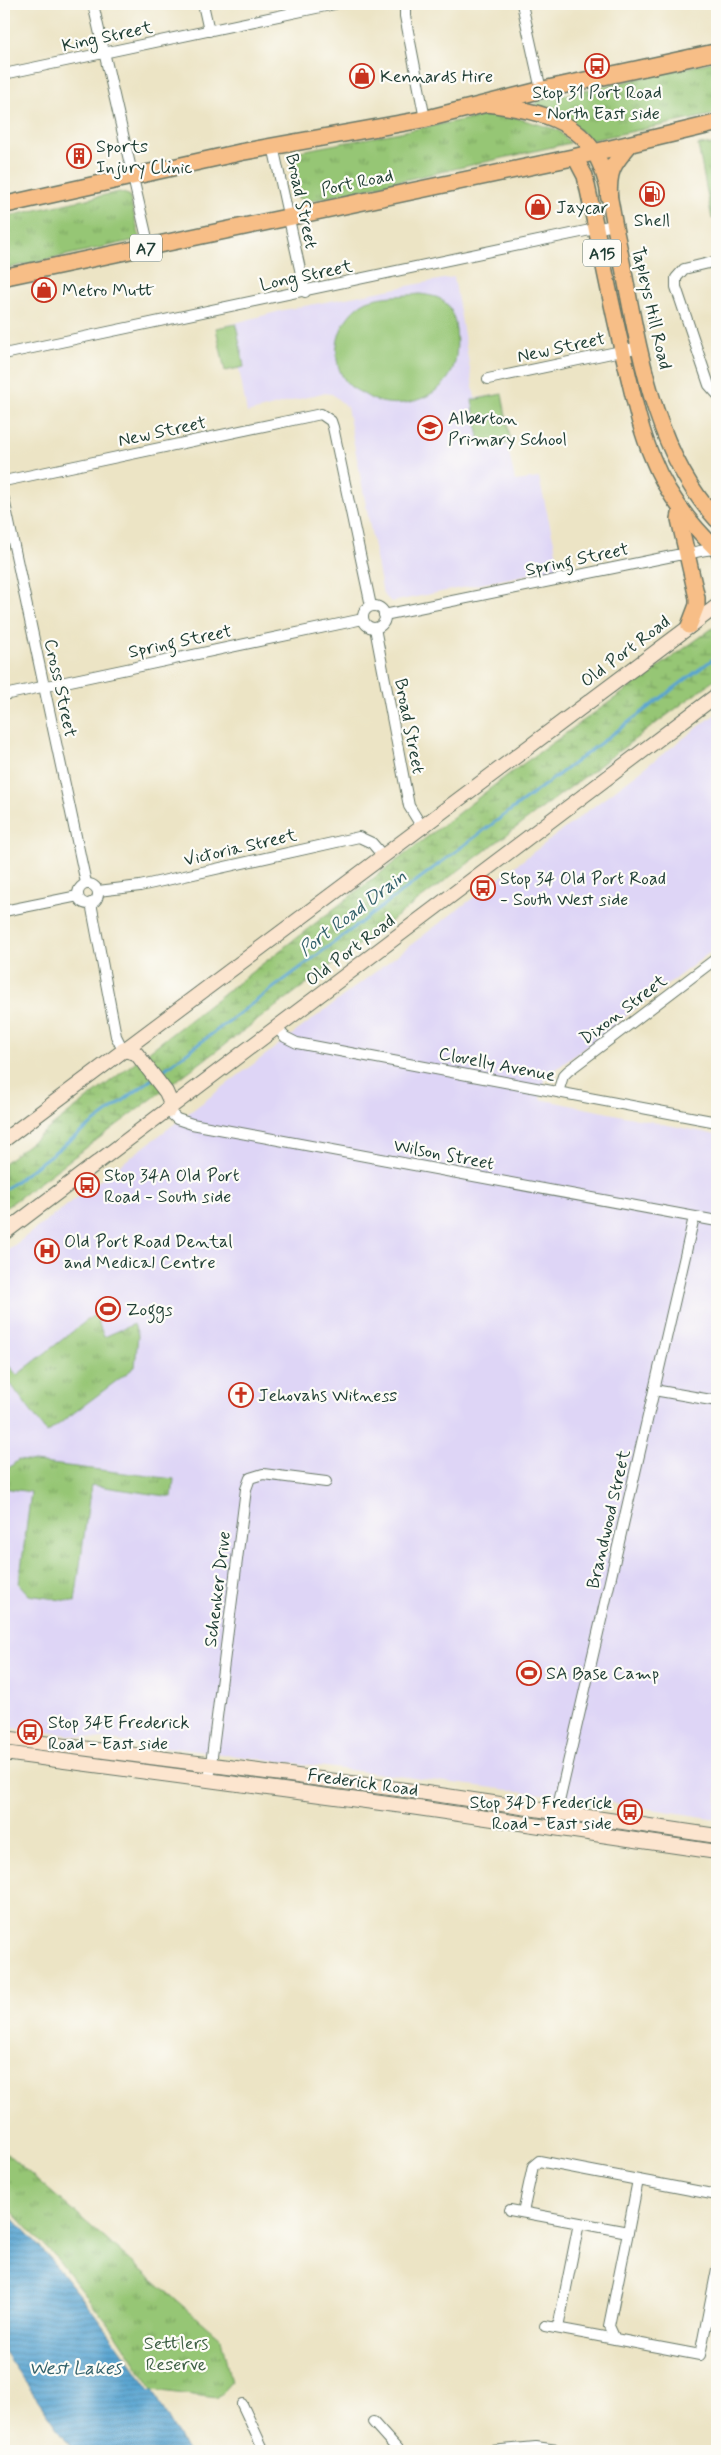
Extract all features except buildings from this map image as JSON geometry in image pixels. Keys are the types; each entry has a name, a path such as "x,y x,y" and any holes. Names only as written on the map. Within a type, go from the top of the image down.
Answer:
{"highway":[{"path":"4,205 273,146 425,118 541,90 717,52"},
{"name":"Port Road","path":"4,277 576,157 717,123"},
{"path":"609,197 608,175 612,165 629,145"}],"main road":[{"name":"Tapleys Hill Road","path":"486,104 530,111 558,122 568,127 594,152 609,197 640,346 670,449 699,497 717,520"},
{"name":"Tapleys Hill Road","path":"576,157 584,169 622,351 642,431 652,459 681,509 699,532 717,550"},
{"path":"681,509 679,519 697,605 689,626"},
{"name":"Old Port Road","path":"4,1140 717,606"},
{"name":"Old Port Road","path":"4,1233 168,1111 717,694"},
{"path":"123,1050 138,1056 166,1092 170,1101 168,1111"},
{"name":"Frederick Road","path":"4,1738 556,1812 717,1836"},
{"name":"Frederick Road","path":"4,1753 717,1852"}],"street":[{"path":"93,4 149,247"},
{"path":"203,4 209,31"},
{"name":"King Street","path":"4,74 335,4"},
{"path":"406,4 405,16 425,118"},
{"path":"522,4 541,90"},
{"name":"Broad Street","path":"273,146 305,292"},
{"name":"Long Street","path":"4,354 305,292 614,225"},
{"path":"717,261 684,269 676,278 676,287 709,385 717,394"},
{"name":"New Street","path":"488,379 640,346"},
{"name":"New Street","path":"4,481 316,415 326,416 331,421 333,427 371,606"},
{"name":"Cross Street","path":"4,499 86,884"},
{"name":"Spring Street","path":"384,616 677,555 687,556 703,550 717,550"},
{"path":"371,606 378,607 384,616 383,622 375,628 367,626 363,619 364,612 371,606"},
{"name":"Spring Street","path":"4,695 363,619"},
{"name":"Broad Street","path":"375,628 409,806 422,827"},
{"name":"Victoria Street","path":"98,891 140,886 359,837 372,843 383,856"},
{"path":"86,884 93,885 98,891 97,898 91,903 82,902 78,896 80,888 86,884"},
{"path":"4,911 78,896"},
{"path":"91,903 116,1036 123,1050"},
{"name":"Dixon Street","path":"558,1092 563,1076 568,1071 717,958"},
{"name":"Clovelly Avenue","path":"277,1028 285,1037 297,1044 717,1122"},
{"name":"Wilson Street","path":"168,1111 177,1119 192,1124 717,1222"},
{"name":"Brandwood Street","path":"553,1828 694,1217"},
{"path":"654,1390 717,1401"},
{"name":"Schenker Drive","path":"209,1780 246,1489 250,1478 262,1474 326,1482"},
{"path":"523,2212 533,2166 539,2161 717,2195"},
{"path":"615,2340 609,2326 638,2180"},
{"path":"510,2210 628,2232"},
{"path":"558,2328 579,2223"},
{"path":"546,2326 700,2355 717,2269"},
{"path":"242,2404 264,2451"},
{"path":"373,2422 399,2451"},
{"path":"490,2451 536,2447 564,2451"}],"shaded area":[{"name":"Alberton Primary School","path":"454,277 475,398 502,394 511,443 507,444 515,481 539,478 560,568 391,602 383,594 347,407 332,394 322,393 247,413 239,369 225,371 216,328 284,310"},
{"path":"717,713 717,947 546,1077 540,1099 717,1135 717,1819 607,1802 4,1727 4,1253"}],"green space":[{"path":"717,61 717,114 591,140 557,111 535,105 538,101"},
{"path":"500,113 558,130 570,143 306,202 298,198 289,159 295,152"},
{"path":"714,144 717,148 717,217 712,219 698,145"},
{"path":"119,192 129,195 140,239 4,269 4,217"},
{"path":"420,294 442,300 449,306 454,317 457,350 450,376 439,388 430,394 411,402 379,402 350,386 342,376 336,352 342,328 348,317 357,308 373,299"},
{"path":"236,324 244,367 225,371 216,328"},
{"path":"502,394 511,443 481,448 472,400"},
{"path":"717,625 717,678 4,1209 4,1163 509,774"},
{"path":"95,1314 104,1337 134,1324 138,1335 135,1367 47,1433 4,1375 4,1360 17,1375"},
{"path":"18,1460 174,1479 172,1497 91,1485 75,1602 29,1595 19,1584 31,1492 4,1488 4,1472"},
{"name":"Settlers Reserve","path":"4,2151 221,2339 231,2382 217,2398 153,2390 117,2335 58,2260 4,2203"}],"water":[{"name":"West Lakes","path":"4,2209 63,2274 150,2391 153,2390 186,2451 74,2451 4,2352"}],"waterway":[{"name":"Port Road Drain","path":"157,1075 717,656"},
{"name":"Port Road Drain","path":"4,1190 152,1079"}],"place":[{"name":"Stop 31 Port Road - North East side","path":"597,66"},
{"name":"Kennards Hire","path":"362,76"},
{"name":"Sports Injury Clinic","path":"79,156"},
{"name":"Shell","path":"652,194"},
{"name":"Jaycar","path":"538,207"},
{"name":"Metro Mutt","path":"44,290"},
{"name":"Alberton Primary School","path":"430,428"},
{"name":"Stop 34 Old Port Road - South West side","path":"483,888"},
{"name":"Stop 34A Old Port Road - South side","path":"87,1185"},
{"name":"Old Port Road Dental and Medical Centre","path":"47,1251"},
{"name":"Zoggs","path":"108,1309"},
{"name":"Jehovahs Witness","path":"241,1395"},
{"name":"SA Base Camp","path":"529,1673"},
{"name":"Stop 34E Frederick Road - East side","path":"30,1732"},
{"name":"Stop 34D Frederick Road - East side","path":"630,1812"}]}
